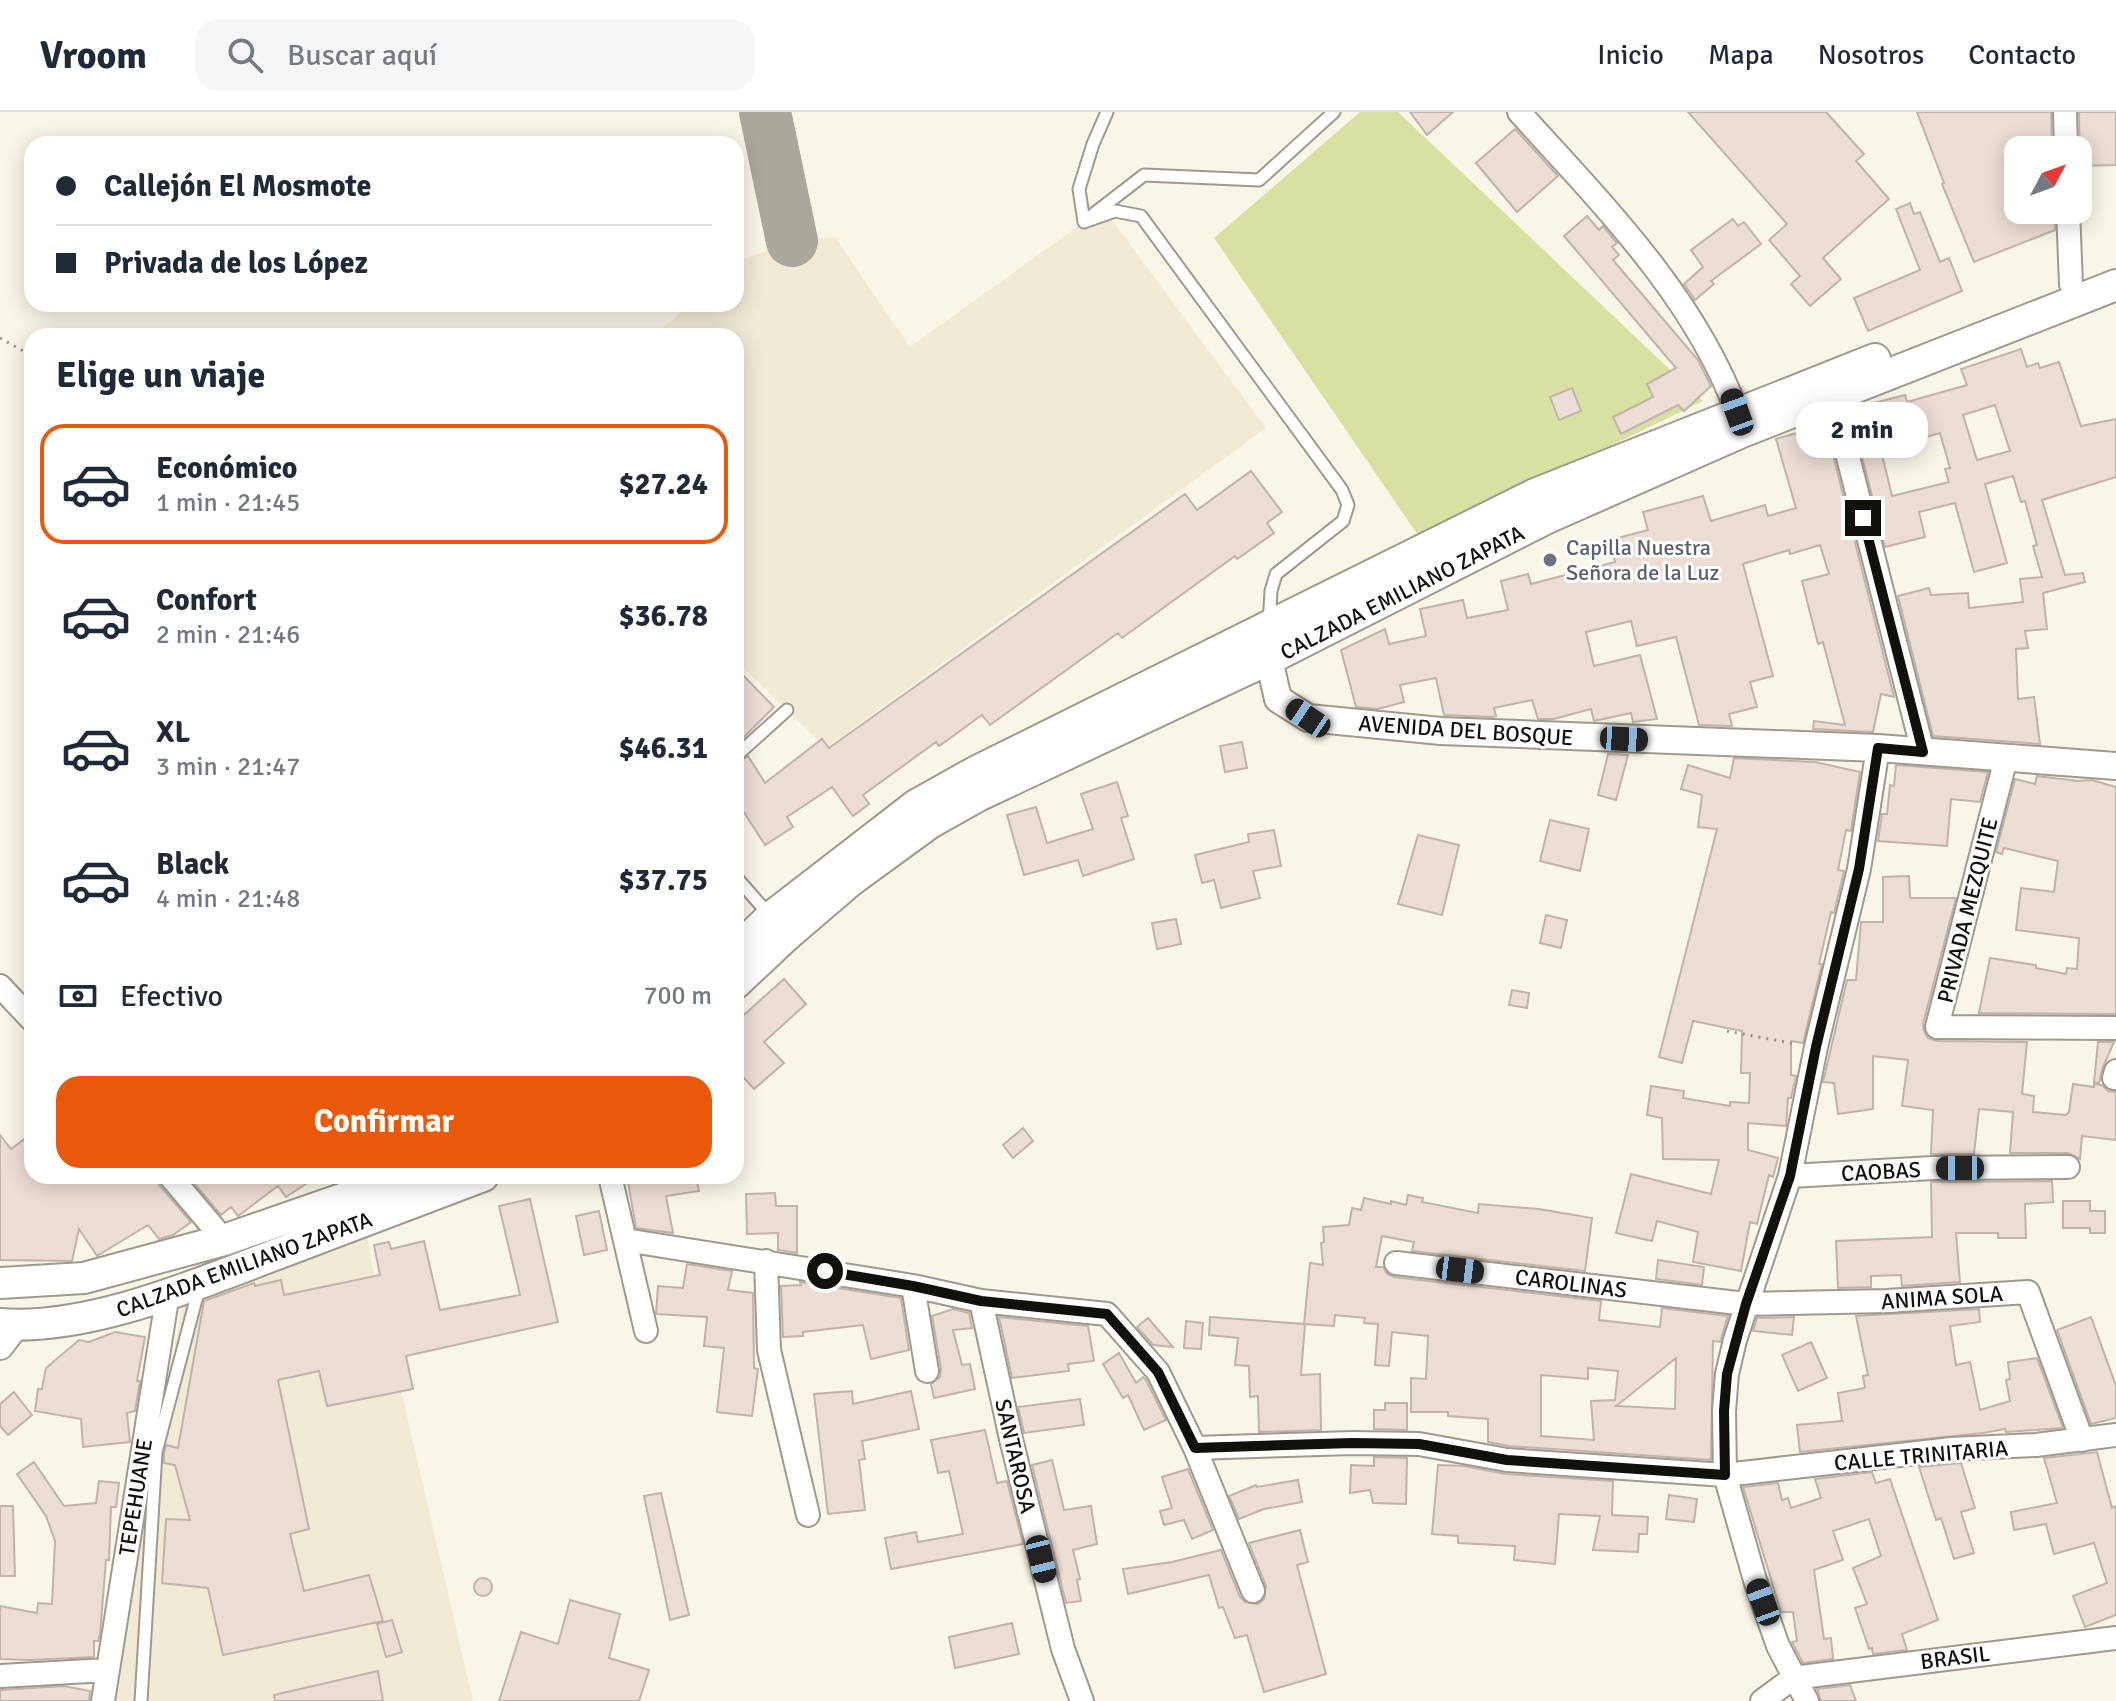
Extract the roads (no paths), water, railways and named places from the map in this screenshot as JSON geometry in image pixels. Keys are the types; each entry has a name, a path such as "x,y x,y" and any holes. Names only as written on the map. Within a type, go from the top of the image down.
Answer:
{"main road":[{"name":"CALZADA EMILIANO ZAPATA","path":"744,975 849,882 930,823 980,795 1269,659 1545,519 1742,432 1833,398 2029,310 2071,284 2116,267"},
{"name":"CALZADA EMILIANO ZAPATA","path":"744,942 771,917 916,805 975,772 1535,494 1737,412 2029,310 2116,285"},
{"name":"CALZADA EMILIANO ZAPATA","path":"0,1283 84,1278 224,1240 385,1184"},
{"name":"CALZADA EMILIANO ZAPATA","path":"5,1331 100,1315 200,1283 462,1184"}],"street":[{"path":"1519,112 1596,197 1661,277 1701,335 1728,386 1737,412"},
{"path":"2065,112 2066,136"},
{"path":"2069,224 2071,284"},
{"path":"1833,398 1923,752"},
{"name":"AVENIDA DEL BOSQUE","path":"1269,626 1269,659 1278,699 1308,718 1441,731 1837,749 1878,748 2116,766"},
{"path":"1807,1701 1778,1646 1755,1580 1725,1475 1724,1411 1727,1374 1746,1304 1790,1176 1816,1047 1859,869 1878,748"},
{"name":"PRIVADA MEZQUITE","path":"2006,758 1937,1027 2116,1028"},
{"path":"0,986 24,1012"},
{"path":"2116,1071 2116,1078"},
{"name":"CAOBAS","path":"1790,1176 1933,1168 2068,1167"},
{"path":"177,1184 224,1240"},
{"path":"612,1184 646,1331"},
{"path":"625,1240 913,1286 981,1301 1107,1314 1158,1372 1195,1448 1253,1591"},
{"path":"766,1261 769,1350 808,1515"},
{"name":"CAROLINAS","path":"1396,1263 1746,1304"},
{"path":"913,1286 927,1371"},
{"name":"ANIMA SOLA","path":"1746,1304 1887,1301 2028,1292 2082,1440"},
{"name":"TEPEHUANE","path":"103,1701 168,1293"},
{"name":"SANTAROSA","path":"981,1301 1011,1439 1063,1649 1082,1701"},
{"name":"CALLE TRINITARIA","path":"1195,1448 1419,1444 1507,1460 1725,1475 1952,1449 2036,1445 2116,1435"},
{"name":"BRASIL","path":"1793,1678 2116,1638"},
{"path":"0,1676 107,1670"},
{"path":"1762,1701 1793,1678"}],"lane":[{"path":"1084,222 1079,189 1107,112"},
{"path":"1084,222 1144,175 1259,180 1334,112"},
{"path":"1084,222 1115,211 1141,216 1342,490 1348,505 1343,521 1276,574 1271,591 1269,626"},
{"path":"744,749 787,710"},
{"path":"744,886 771,917"},
{"path":"141,1701 156,1452 200,1283"}],"place":[{"name":"Capilla Nuestra Señora de la Luz","path":"1550,560"}]}
